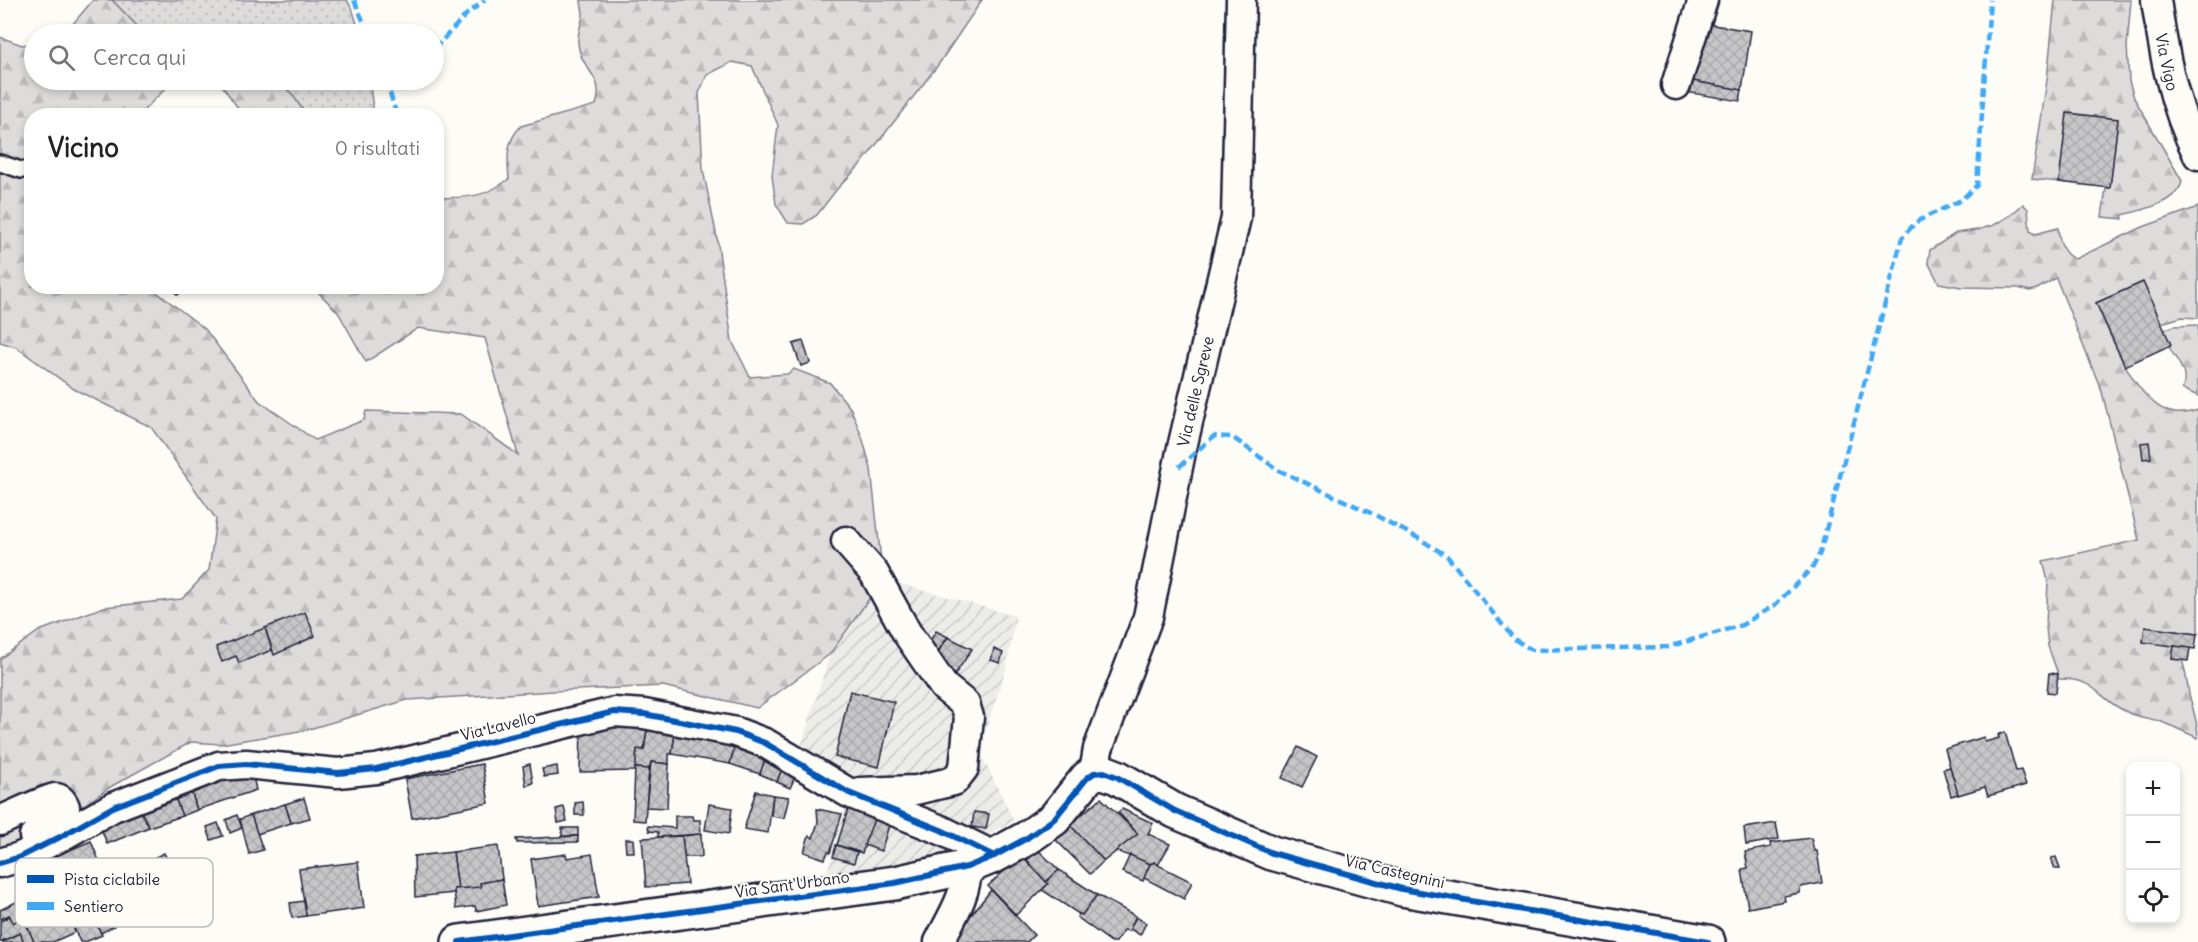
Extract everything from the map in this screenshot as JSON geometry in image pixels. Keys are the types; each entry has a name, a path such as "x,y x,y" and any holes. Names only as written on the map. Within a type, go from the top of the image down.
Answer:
{"street":[{"name":"Via delle Sgreve","path":"1094,773 1098,749 1148,617 1181,452 1236,218 1241,0"},
{"path":"1676,85 1703,0"},
{"name":"Via Vigo","path":"2156,0 2170,86 2187,134 2198,155"},
{"path":"846,541 874,573 907,633 944,687 964,704 969,725 964,768 954,781 916,790 849,793"},
{"name":"Via Lavello","path":"16,858 60,837 112,807 219,766 246,764 338,772 376,769 614,712 644,714 736,732 765,743 849,793 941,830 980,862"},
{"name":"Via Castegnini","path":"1094,773 1104,772 1117,777 1175,811 1272,854 1391,886 1496,907 1604,923 1708,942"},
{"name":"Via Sant'Urbano","path":"459,942 896,883 980,862 1027,838 1054,819 1069,798 1094,773"},
{"path":"0,821 54,798 61,800 65,807 60,819 22,842 0,862"},
{"name":"Via Lavello","path":"0,862 15,858"},
{"path":"939,942 967,881 980,862"}],"lane":[{"path":"0,163 24,170"}],"shaded area":[{"path":"883,579 1016,616 1006,669 979,750 1014,821 953,854 825,880 852,785 801,746 830,654"}],"green space":[{"path":"93,0 112,0 135,24 73,24"},
{"path":"112,0 347,0 357,24 240,24 135,24"},
{"path":"581,0 982,0 938,65 862,163 837,189 817,215 803,224 788,223 776,204 772,176 778,125 752,66 732,62 707,75 699,93 703,170 717,238 732,341 750,377 787,374 794,369 830,383 851,409 871,469 883,579 830,654 757,708 663,686 554,691 407,700 306,730 221,744 191,742 112,786 11,855 0,856 0,659 39,631 104,607 182,599 209,570 216,519 151,427 74,389 16,347 0,342 0,37 24,45 24,90 164,90 146,108 24,108 24,294 159,294 205,329 259,401 315,440 364,420 366,411 461,414 518,455 485,338 418,328 366,362 338,312 320,294 444,294 444,198 483,194 509,179 510,144 521,126 596,105 598,87 583,60 578,43 583,14"},
{"path":"2055,0 2131,0 2127,46 2129,81 2134,98 2182,181 2179,189 2166,200 2157,205 2122,215 2123,219 2102,217 2106,188 2110,188 2118,119 2068,113 2059,182 2032,179 2047,80"},
{"path":"225,90 287,90 301,108 238,108"},
{"path":"287,90 370,90 373,108 301,108"},
{"path":"2023,204 2028,209 2030,231 2035,234 2058,228 2064,251 2075,259 2143,227 2198,207 2198,318 2182,317 2161,323 2143,282 2096,303 2126,368 2149,398 2161,408 2175,413 2198,410 2198,634 2145,627 2143,641 2174,646 2172,659 2182,660 2198,738 2159,721 2127,712 2089,685 2057,679 2058,674 2048,646 2046,627 2048,581 2043,561 2139,540 2102,392 2056,278 2030,291 2018,288 1961,287 1939,283 1928,262 1930,250 1956,233 1994,225 2011,215"},
{"path":"2198,325 2198,396 2182,389 2183,373 2169,347 2171,345 2164,330 2174,326"}],"building":[{"path":"1700,23 1751,31 1742,90 1687,80"},
{"path":"1687,80 1742,90 1740,101 1685,92"},
{"path":"2067,113 2118,119 2110,188 2059,182"},
{"path":"2143,282 2171,345 2125,366 2096,303"},
{"path":"803,341 810,363 801,366 793,344"},
{"path":"2149,442 2151,458 2143,459 2141,443"},
{"path":"305,612 315,636 274,655 265,628"},
{"path":"2145,627 2197,634 2195,649 2143,642"},
{"path":"265,628 272,650 239,663 236,656 222,662 216,647"},
{"path":"936,631 948,637 936,654 925,649"},
{"path":"948,637 972,649 948,685 931,663"},
{"path":"2174,646 2190,648 2188,661 2172,659"},
{"path":"994,649 1003,653 1000,663 991,660"},
{"path":"2049,673 2058,674 2056,693 2047,692"},
{"path":"850,691 894,702 879,767 835,757"},
{"path":"648,722 676,727 672,754 669,754 669,764 651,762 649,769 635,768 637,749 644,750"},
{"path":"648,722 644,750 637,749 635,771 580,772 581,724"},
{"path":"676,727 737,737 730,764 672,754"},
{"path":"2005,732 2016,771 2021,770 2026,785 1988,796 1985,787 1958,795 1945,749 1984,737 1985,742 1999,738 1998,735"},
{"path":"737,737 768,750 760,774 730,764"},
{"path":"1298,747 1317,757 1302,787 1282,778"},
{"path":"768,750 785,760 777,782 760,774"},
{"path":"785,760 799,768 790,788 777,782"},
{"path":"651,762 669,764 667,808 646,807"},
{"path":"482,764 489,803 412,818 405,779"},
{"path":"530,764 533,783 526,786 523,766"},
{"path":"557,766 558,775 544,777 542,769"},
{"path":"1950,767 1958,794 1951,796 1943,769"},
{"path":"635,768 649,769 645,821 633,820"},
{"path":"252,772 256,790 197,810 189,784"},
{"path":"189,784 197,810 182,816 172,790"},
{"path":"172,790 182,816 149,827 136,802"},
{"path":"756,791 773,795 768,833 744,829"},
{"path":"773,795 789,797 784,818 771,816"},
{"path":"304,798 310,818 291,823 285,804"},
{"path":"1101,798 1138,834 1104,861 1070,825"},
{"path":"136,802 149,827 107,844 98,820"},
{"path":"583,802 584,815 575,815 575,803"},
{"path":"850,803 877,812 862,853 837,845"},
{"path":"285,804 291,823 257,834 251,815"},
{"path":"709,804 732,808 729,834 705,830"},
{"path":"564,807 567,821 558,823 556,809"},
{"path":"817,809 842,814 830,853 828,852 825,859 804,852 809,835 813,838 818,822"},
{"path":"1122,809 1153,823 1148,834 1170,844 1158,865 1155,862 1150,864 1116,851 1138,834 1118,812"},
{"path":"877,812 892,816 881,851 864,845"},
{"path":"974,812 989,814 986,829 972,827"},
{"path":"237,815 242,828 230,833 226,820"},
{"path":"251,815 263,850 249,854 240,819"},
{"path":"675,816 692,816 693,820 700,820 701,834 658,837 658,832 649,831 648,826 675,828"},
{"path":"218,823 223,836 211,840 207,827"},
{"path":"1776,823 1779,839 1746,845 1744,828"},
{"path":"1070,825 1104,861 1090,874 1054,838"},
{"path":"562,828 578,828 578,836 562,836"},
{"path":"701,834 702,857 684,857 682,836"},
{"path":"578,836 578,842 517,843 516,839"},
{"path":"682,836 687,884 646,887 642,838"},
{"path":"1811,838 1814,851 1817,851 1822,883 1801,887 1799,893 1784,896 1785,901 1748,908 1742,869 1748,868 1745,852 1771,847 1770,843"},
{"path":"625,839 633,839 634,852 626,852"},
{"path":"91,841 98,858 53,858"},
{"path":"836,845 857,852 854,863 833,857"},
{"path":"498,846 502,879 480,883 481,887 458,890 453,852"},
{"path":"1039,851 1059,870 1046,882 1027,860"},
{"path":"453,852 458,890 454,889 454,893 415,897 414,856"},
{"path":"164,853 166,858 153,858"},
{"path":"566,854 567,858 592,854 599,897 538,906 531,859"},
{"path":"1020,854 1048,884 1016,915 988,886 1003,872 1003,868"},
{"path":"1130,855 1150,864 1143,881 1122,872"},
{"path":"2056,857 2060,869 2055,869 2051,858"},
{"path":"358,862 364,908 306,916 299,869"},
{"path":"1155,862 1192,882 1184,899 1144,878 1150,864"},
{"path":"1059,870 1097,895 1082,915 1042,890 1048,884 1046,882"},
{"path":"502,879 506,905 476,911 475,906 456,909 454,889 481,887 480,883"},
{"path":"991,890 1034,935 1027,942 958,942 952,939"},
{"path":"1097,895 1136,916 1129,931 1124,930 1116,942 1111,942 1077,917 1079,914 1082,915"},
{"path":"304,901 306,916 292,918 290,903"},
{"path":"15,902 15,922 13,923 9,915 0,919 0,910"},
{"path":"10,916 13,923 15,922 15,927 27,927 34,942 24,942 20,933 0,942 0,921"},
{"path":"1136,917 1146,923 1140,935 1130,929"},
{"path":"27,927 73,927 75,932 53,942 34,942"},
{"path":"74,927 98,927 102,935 80,942"},
{"path":"98,927 112,927 101,933"},
{"path":"20,933 24,942 1,942"}],"marked path":[{"path":"354,0 365,24"},
{"path":"444,38 467,14 485,0"},
{"path":"1179,467 1214,436 1232,437 1278,470 1373,514 1447,556 1514,639 1532,650 1668,647 1742,625 1775,605 1813,567 1820,553 1902,238 1916,222 1961,200 1977,185 1990,0"},
{"path":"389,90 395,108"}],"cycle path":[{"path":"17,858 113,807 219,766 246,764 338,773 376,769 614,712 644,714 736,732 765,743 849,793 941,830 994,856"},
{"path":"459,942 895,883 967,867 994,856 1027,838 1054,819 1087,778 1094,773 1104,772 1117,777 1175,811 1272,853 1402,889 1708,942"},
{"path":"0,863 15,858"}]}
